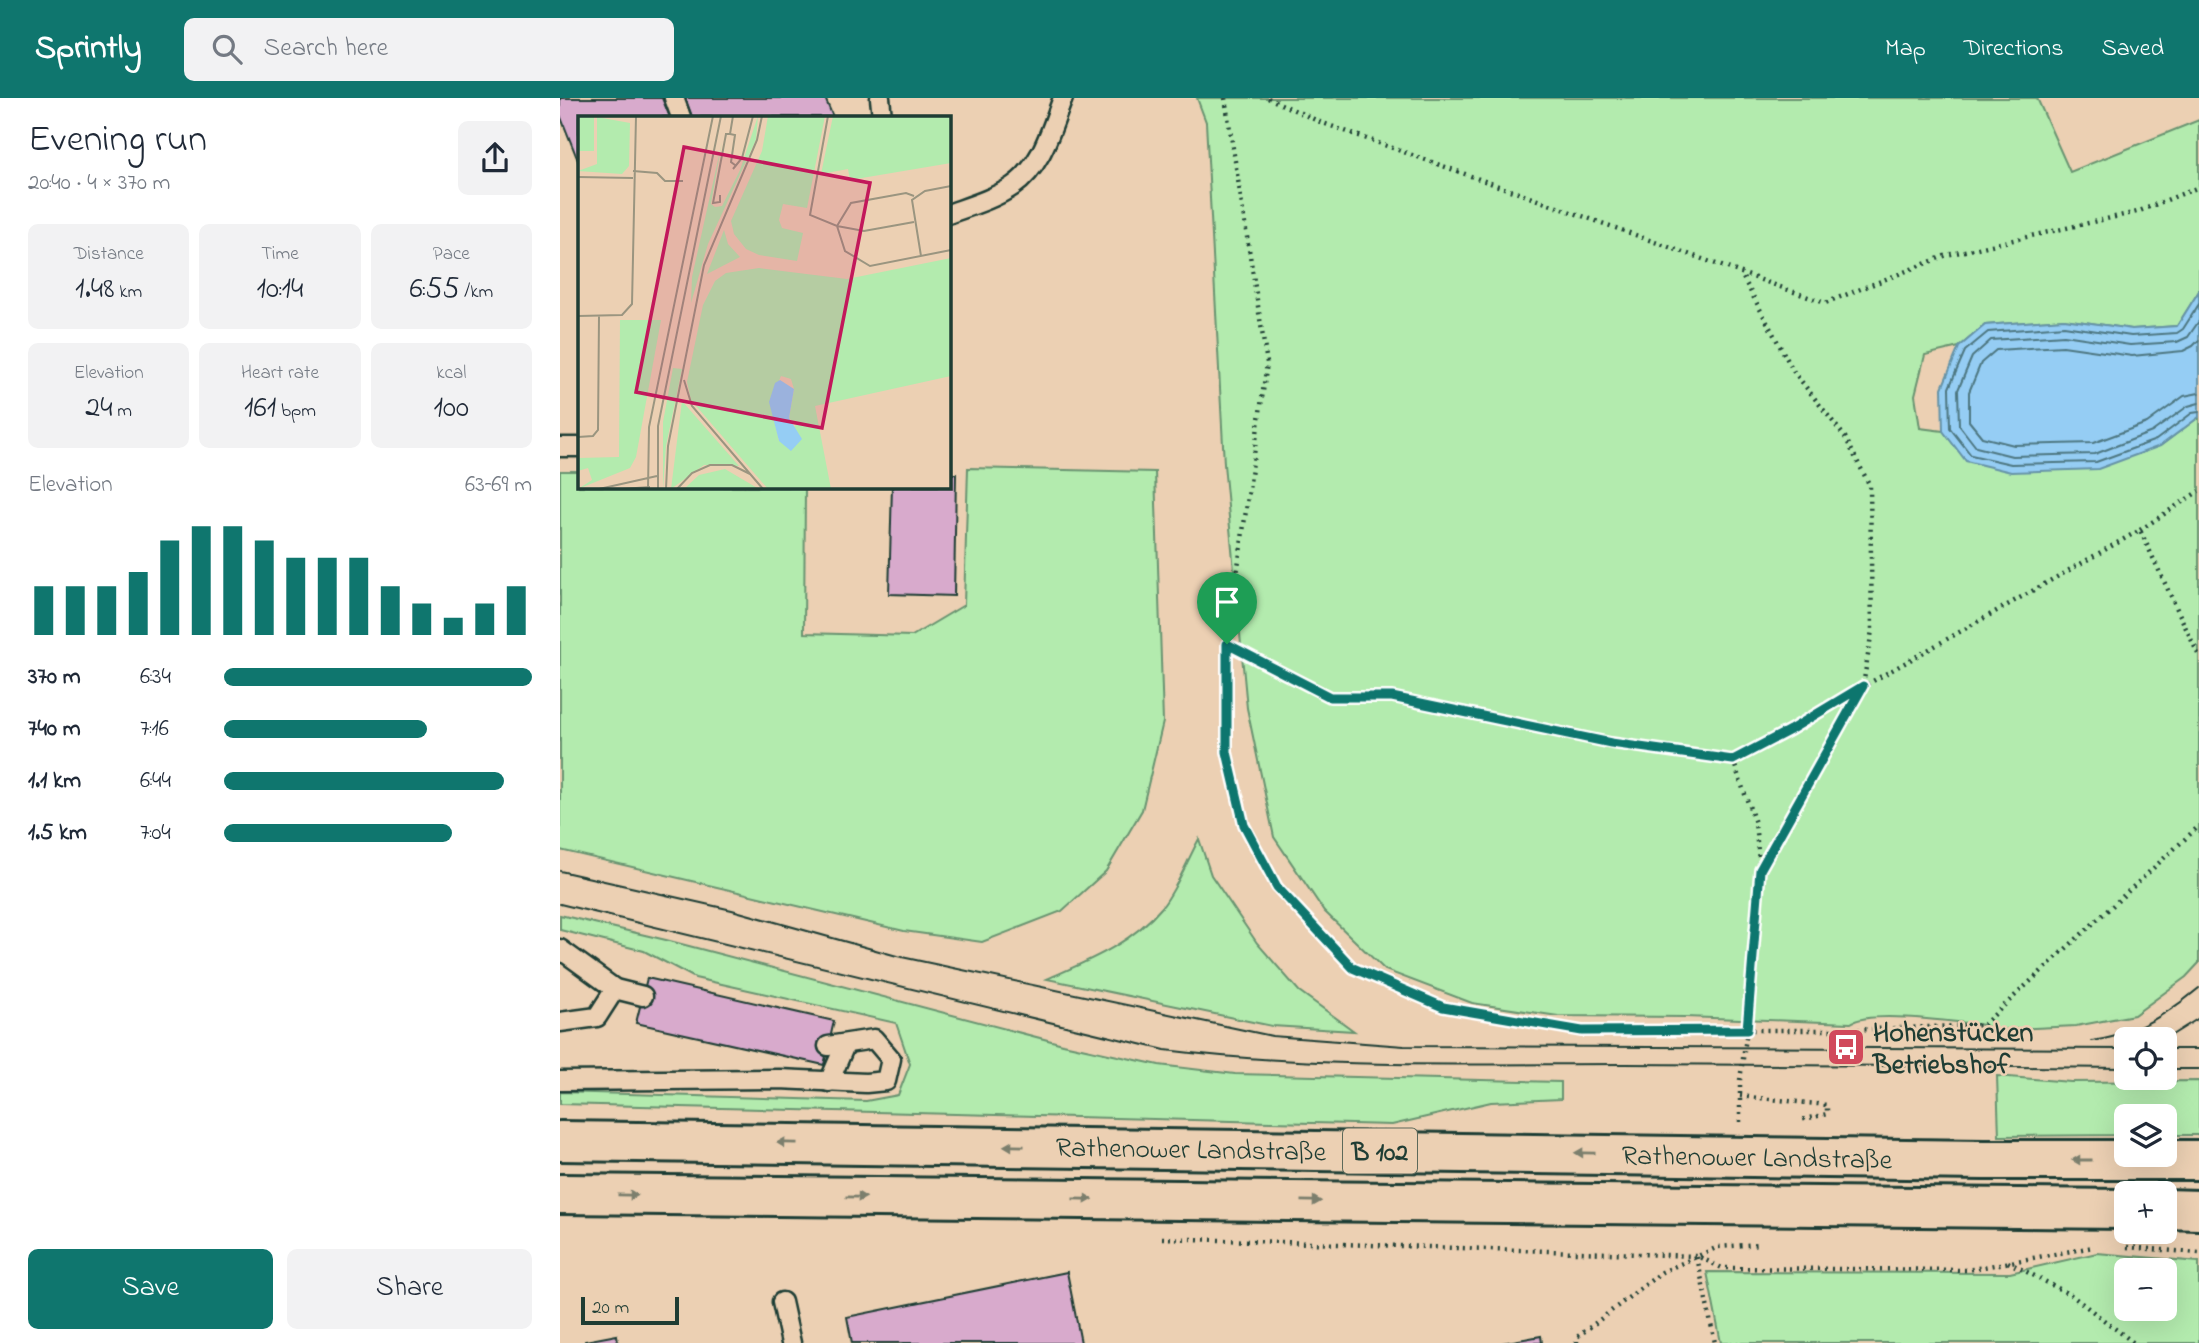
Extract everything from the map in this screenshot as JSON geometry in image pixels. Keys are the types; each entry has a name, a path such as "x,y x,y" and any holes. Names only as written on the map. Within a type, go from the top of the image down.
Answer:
{"main road":[{"name":"Rathenower Landstraße","path":"560,1141 1984,1160 2199,1160"},
{"name":"Rathenower Landstraße","path":"560,1194 2114,1209"},
{"path":"2177,1209 2199,1210"}],"lane":[{"path":"674,98 681,116"},
{"path":"880,98 882,116"},
{"path":"950,214 1013,186 1028,172 1040,156 1063,98"},
{"path":"560,447 578,447"},
{"path":"560,949 615,989 643,996"},
{"path":"560,1022 597,1017 615,989"},
{"path":"560,1082 779,1079 829,1082 866,1083 886,1081 891,1059 874,1039 837,1045 829,1082"},
{"path":"782,1302 791,1343"}],"path":[{"path":"1225,98 1266,363 1227,644 1227,752 1244,825 1277,887 1353,968 1443,1007 1582,1031 1844,1030 1983,1025 2199,825"},
{"path":"1268,98 1320,122 1825,303 1947,255 2137,212 2199,187"},
{"path":"1741,274 1794,372 1845,437 1870,486 1872,630 1863,686 1760,870"},
{"path":"1227,644 1330,697 1392,697 1611,743 1733,760 2140,530 2199,491"},
{"path":"2140,530 2199,656"},
{"path":"1733,760 1755,823 1760,870 1741,1080 1740,1119"},
{"path":"1159,1238 1697,1256 1721,1268 1967,1270 2080,1248 2103,1247"},
{"path":"2115,1246 2199,1253"},
{"path":"1577,1343 1577,1338 1662,1272 1697,1256"},
{"path":"1697,1256 1714,1343"},
{"path":"2008,1262 2071,1295 2134,1343"}],"green space":[{"path":"1197,98 2037,98 2070,172 2199,120 2199,291 2177,326 2132,329 2064,319 1985,325 1959,347 1925,355 1915,395 1920,428 1943,431 1967,461 2160,446 2199,417 2199,963 2186,977 2134,1015 2076,1026 1995,1030 1983,1025 1894,1017 1861,1019 1851,1023 1558,1016 1472,1003 1385,970 1324,911 1274,837 1247,708 1224,464 1206,122"},
{"path":"968,468 1155,472 1163,722 1142,810 1106,871 1062,911 982,942 904,931 560,850 560,471 578,471 578,488 805,488 804,633 912,636 964,605"},
{"path":"1199,839 1211,875 1257,943 1299,991 1354,1031 1272,1026 1047,979 1109,950 1150,920 1172,891"},
{"path":"560,915 666,940 1063,1044 1159,1065 1235,1074 1561,1082 1561,1099 1491,1102 1392,1125 560,1104 560,1092 866,1101 898,1095 910,1064 896,1023 695,978 644,951 560,930"},
{"path":"1997,1076 2071,1082 2114,1082 2114,1090 2177,1090 2177,1081 2199,1081 2199,1135 2177,1135 2177,1104 2114,1104 2114,1135 1999,1136"},
{"path":"2097,1253 2154,1258 2114,1258 2114,1321 2177,1321 2177,1260 2199,1262 2199,1343 1721,1343 1707,1272 2010,1273"}],"water":[{"path":"2199,291 2199,417 2160,446 2098,469 2011,472 1966,461 1943,431 1942,388 1959,347 1985,325 2064,319 2132,329 2177,326"}],"building":[{"path":"560,98 662,98 670,116 578,116 578,160 560,115"},
{"path":"685,98 825,98 833,116 692,116"},
{"path":"950,474 956,474 954,596 889,594 892,488 950,488"},
{"path":"647,978 834,1021 824,1065 636,1023"},
{"path":"1067,1272 1081,1343 852,1343 847,1317"},
{"path":"617,1335 618,1343 585,1343 585,1341"},
{"path":"1541,1336 1542,1343 1502,1343"}],"tram line":[{"path":"560,871 732,910 897,956 1272,1036 1404,1046 2114,1049"},
{"path":"560,904 1165,1050 1337,1063 2114,1068"},
{"path":"2092,1041 2135,1029 2175,1007 2199,988"},
{"path":"2177,1032 2199,1018"},
{"path":"2177,1049 2199,1049"},
{"path":"2177,1069 2199,1069"}],"place":[{"name":"Hohenstücken Betriebshof","path":"1846,1047"}],"route":[{"path":"1227,644 1330,697 1392,697 1611,743 1733,760 1790,730 1863,686 1760,870 1747,1030 1582,1031 1443,1007 1353,968 1277,887 1244,825 1227,752 1227,644"}]}
